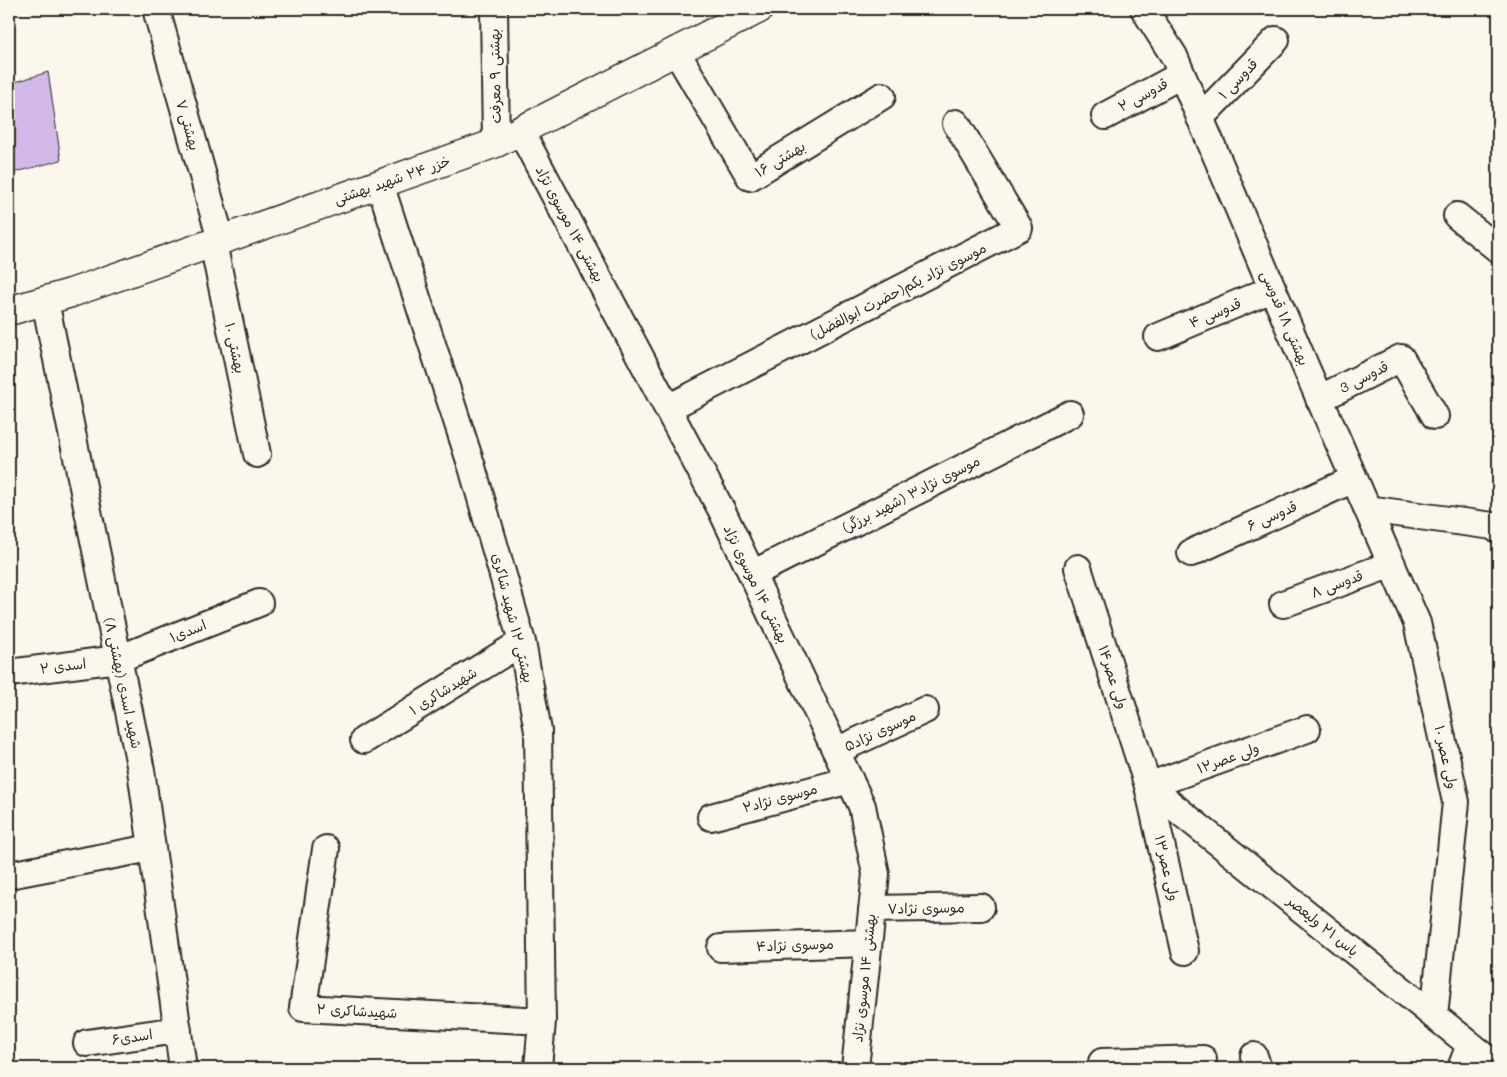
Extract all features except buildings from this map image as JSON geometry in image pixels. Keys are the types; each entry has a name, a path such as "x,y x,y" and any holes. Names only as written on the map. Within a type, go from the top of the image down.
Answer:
{"street":[{"name":"بهشتی ۷","path":"156,9 217,241"},
{"name":"بهشتی ۹ معرفت","path":"494,9 496,143"},
{"name":"خزر ۲۴ شهید بهشتی","path":"9,311 217,241 496,143 758,9"},
{"name":"بهشتی ۱۸ قدوسی","path":"1144,9 1174,56 1367,509"},
{"name":"قدوسی ۱","path":"1200,118 1276,40"},
{"name":"بهشتی ۱۶","path":"676,51 750,177 882,96"},
{"name":"قدوسی ۲","path":"1105,116 1182,75"},
{"name":"موسوی نژاد یکم(حضرت ابوالفضل)","path":"668,408 1019,228 956,123"},
{"name":"بهشتی ۱۴ موسوی نژاد","path":"520,130 722,511 862,806 876,874 855,1068"},
{"name":"بهشتی ۱۲ شهید شاکری","path":"380,184 472,467 522,642 538,731 542,1022 538,1068"},
{"path":"1457,216 1498,249"},
{"name":"بهشتی ۱۰","path":"217,241 257,454"},
{"name":"قدوسی ۴","path":"1158,337 1272,289"},
{"name":"شهید اسدی (بهشتی ۸)","path":"45,300 141,770 183,1068"},
{"name":"قدوسی 3","path":"1320,399 1401,358 1435,416"},
{"name":"موسوی نژاد۳ (شهید برزگر)","path":"752,574 1070,414"},
{"name":"قدوسی ۶","path":"1191,553 1354,480"},
{"path":"1367,509 1493,526 1498,530"},
{"name":"ولی عصر ۱۰","path":"1367,509 1417,623 1456,802 1434,1016"},
{"name":"قدوسی ۸","path":"1283,604 1392,564"},
{"name":"ولی عصر۱۴","path":"1078,568 1148,786"},
{"name":"اسدی۱","path":"118,659 259,603"},
{"name":"شهیدشاکری ۱","path":"364,740 522,642"},
{"name":"اسدی ۲","path":"9,673 118,659"},
{"name":"موسوی نژاد۵","path":"836,752 925,710"},
{"name":"ولی عصر۱۲","path":"1148,786 1307,729"},
{"name":"موسوی نژاد۲","path":"711,817 850,780"},
{"name":"یاس ۲۱ ولیعصر","path":"1148,786 1498,1067"},
{"name":"ولی عصر۱۳","path":"1148,786 1186,951"},
{"path":"9,875 151,848"},
{"name":"شهیدشاکری ۲","path":"326,849 304,1008 542,1022"},
{"name":"موسوی نژاد۷","path":"872,909 981,907"},
{"name":"موسوی نژاد۴","path":"721,948 868,943"},
{"name":"اسدی۶","path":"87,1044 178,1030"},
{"path":"1460,1068 1470,1045"},
{"path":"1102,1068 1102,1062 1203,1059"}]}
